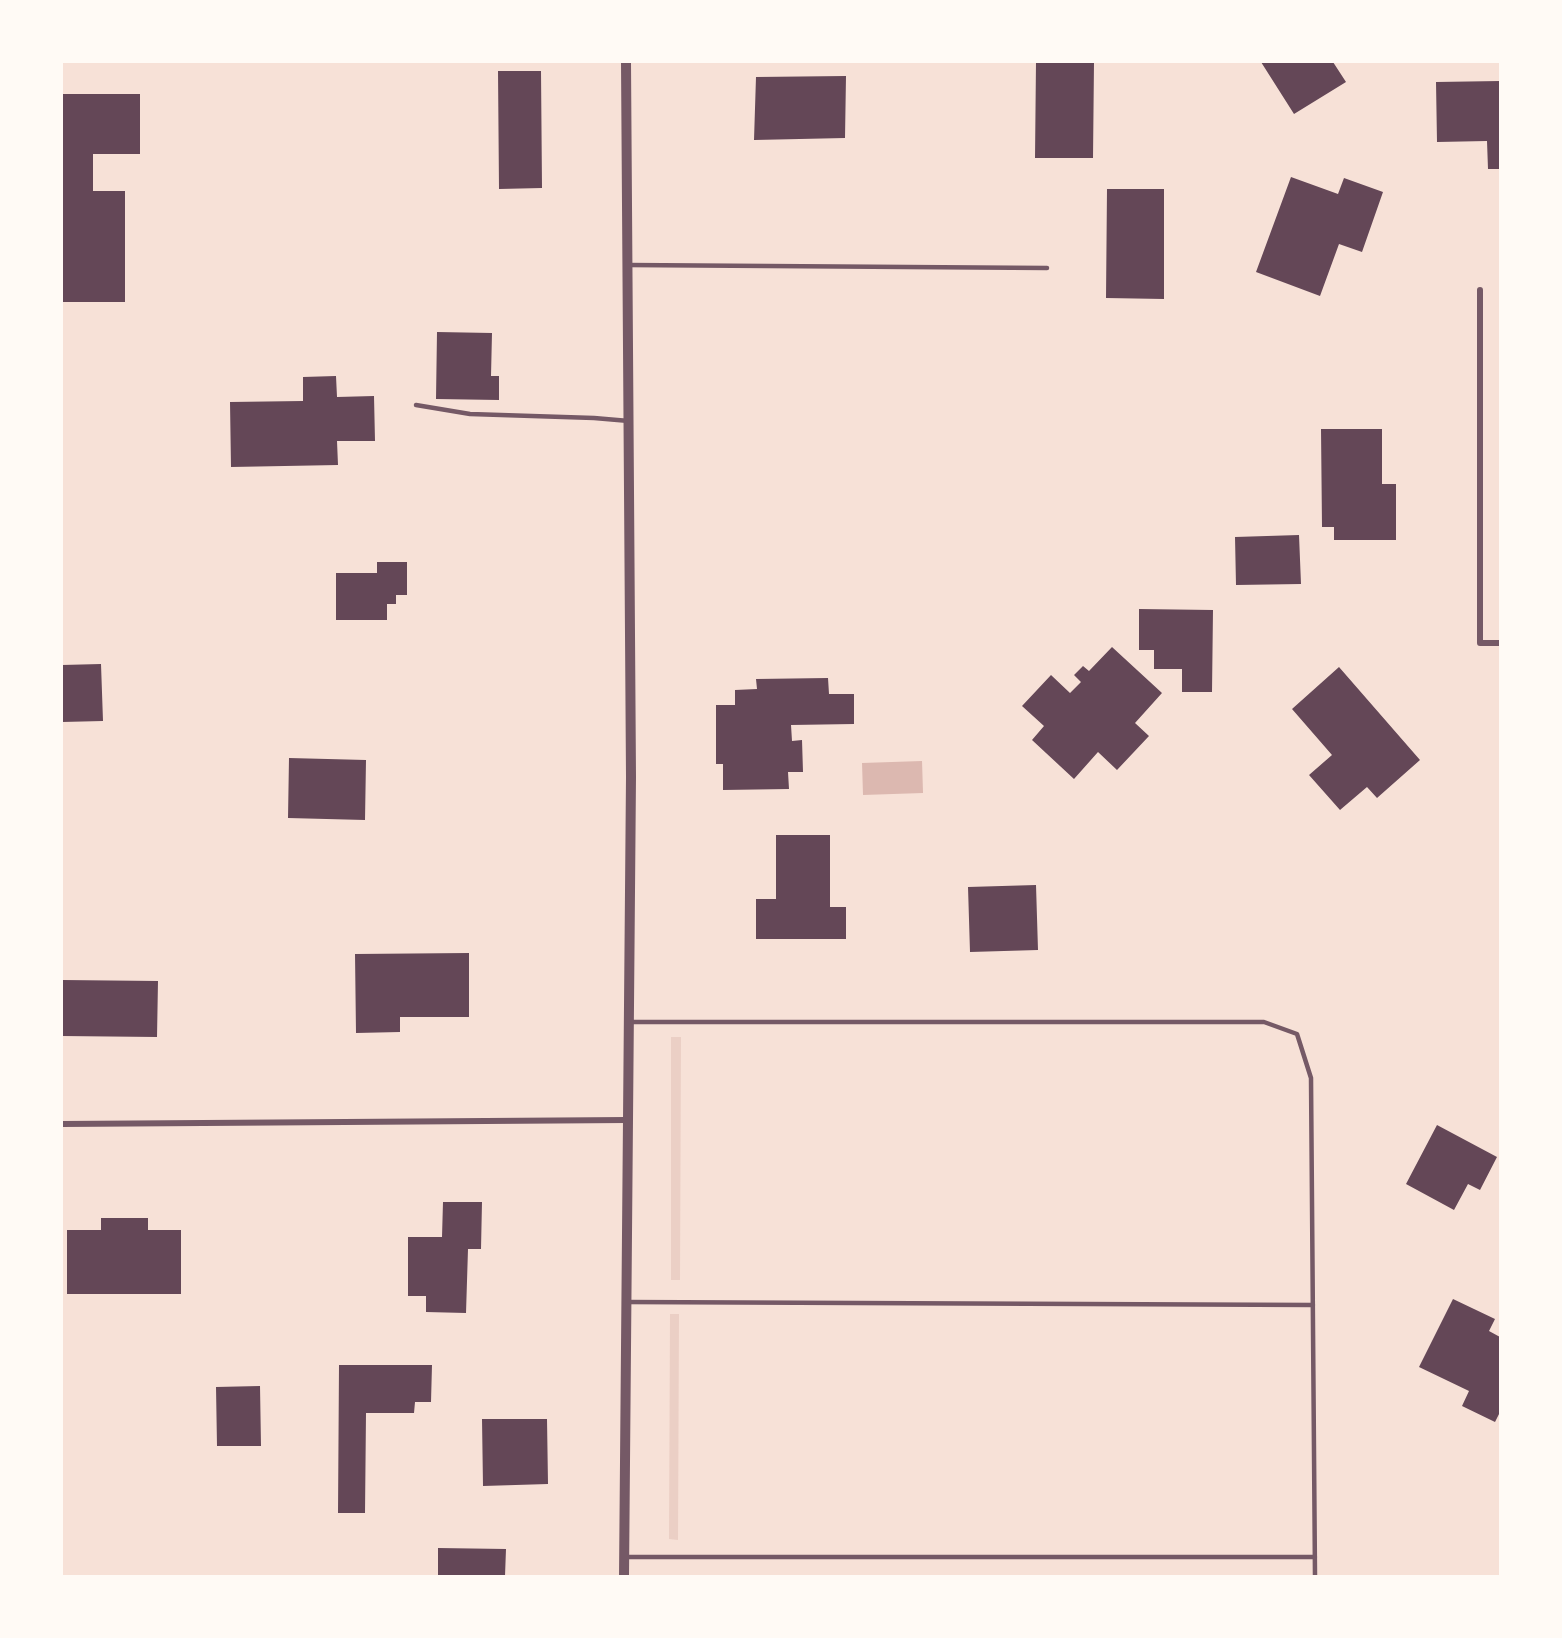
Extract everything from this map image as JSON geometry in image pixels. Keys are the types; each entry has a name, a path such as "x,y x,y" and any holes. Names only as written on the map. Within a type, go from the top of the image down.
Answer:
{"street":[{"path":"624,1576 631,777 626,62"},
{"path":"1480,290 1480,643 1500,643"},
{"path":"62,1124 627,1120"}],"lane":[{"path":"628,265 1047,267"},
{"path":"416,405 470,414 629,421"},
{"path":"628,1022 1264,1022 1297,1034 1311,1078 1315,1576"},
{"path":"626,1302 1313,1305"},
{"path":"624,1557 1315,1557"}],"shaded area":[{"path":"922,761 923,793 863,795 862,763"},
{"path":"671,1037 681,1037 680,1280 671,1280"},
{"path":"670,1314 679,1314 678,1540 669,1539"}],"building":[{"path":"1036,62 1094,62 1093,158 1035,158"},
{"path":"1261,62 1333,62 1346,82 1294,114"},
{"path":"498,71 541,71 542,188 499,189"},
{"path":"846,76 845,138 754,140 756,77"},
{"path":"1500,81 1500,169 1488,169 1487,141 1437,142 1436,82"},
{"path":"62,94 140,94 140,154 93,154 93,191 125,191 125,302 62,302"},
{"path":"1291,177 1338,194 1344,178 1383,192 1362,252 1339,244 1320,296 1256,272"},
{"path":"1107,189 1164,189 1164,299 1106,298"},
{"path":"437,332 492,333 491,376 499,376 499,400 436,399"},
{"path":"336,376 337,397 374,396 375,441 337,441 338,465 231,467 230,402 303,401 303,377"},
{"path":"1321,429 1382,429 1382,484 1396,484 1396,540 1334,540 1334,527 1322,527"},
{"path":"1299,535 1301,584 1236,585 1235,537"},
{"path":"377,562 407,562 407,595 396,595 396,604 387,604 387,620 336,620 336,573 377,573"},
{"path":"1139,609 1213,610 1212,692 1182,692 1182,669 1154,669 1154,650 1139,650"},
{"path":"1112,647 1162,693 1135,723 1149,736 1117,770 1098,752 1074,779 1032,740 1044,726 1022,706 1051,675 1070,693 1081,682 1074,675 1083,666 1089,671"},
{"path":"101,664 103,721 62,722 62,665"},
{"path":"1339,667 1420,760 1377,798 1367,787 1340,810 1309,775 1332,755 1292,709"},
{"path":"828,678 829,694 854,694 854,724 791,725 792,741 802,740 803,772 788,772 789,789 723,790 723,764 716,764 716,705 735,705 735,690 757,689 756,679"},
{"path":"289,758 366,760 365,820 288,818"},
{"path":"776,835 830,835 830,907 846,907 846,939 756,939 756,899 776,899"},
{"path":"1036,885 1038,950 970,952 968,887"},
{"path":"469,953 469,1017 400,1017 400,1032 356,1033 355,954"},
{"path":"62,980 158,981 157,1037 62,1036"},
{"path":"1437,1125 1497,1157 1480,1190 1468,1184 1454,1210 1406,1184"},
{"path":"443,1202 482,1202 481,1249 468,1249 466,1313 426,1312 426,1296 408,1296 408,1237 442,1237"},
{"path":"101,1218 148,1218 148,1230 181,1230 181,1294 67,1294 67,1230 101,1230"},
{"path":"1453,1299 1495,1319 1489,1331 1500,1337 1500,1412 1495,1422 1462,1406 1469,1391 1419,1367"},
{"path":"339,1365 432,1365 431,1402 415,1402 414,1413 366,1413 365,1513 338,1513"},
{"path":"260,1386 261,1446 217,1446 216,1387"},
{"path":"482,1419 547,1419 548,1484 483,1486"},
{"path":"438,1548 506,1549 505,1576 438,1576"}]}
